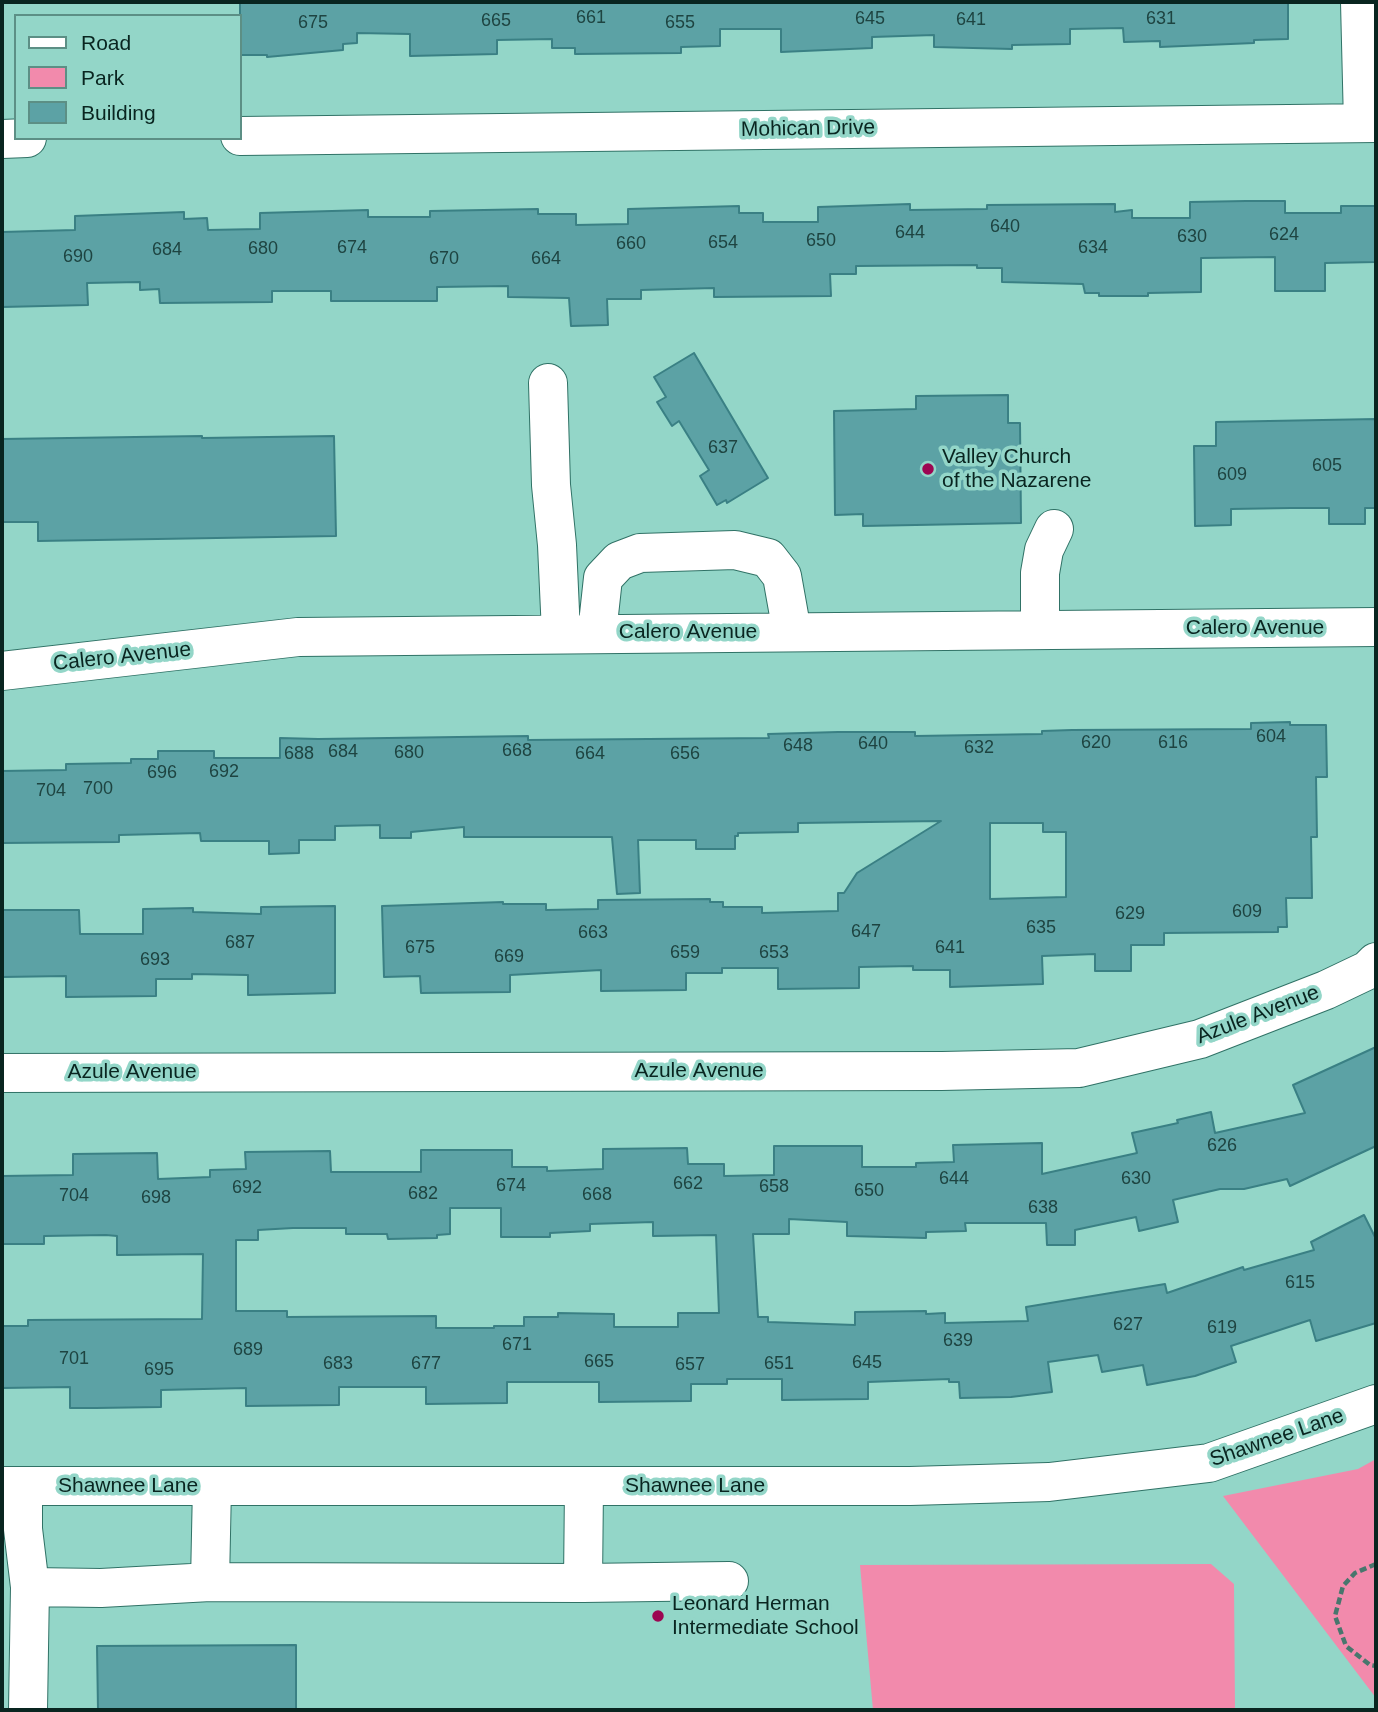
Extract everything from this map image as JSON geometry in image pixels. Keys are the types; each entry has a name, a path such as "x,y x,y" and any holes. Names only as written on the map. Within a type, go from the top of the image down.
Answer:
{"street":[{"path":"1360,2 1370,123"},
{"name":"Mohican Drive","path":"242,136 1370,123"},
{"path":"548,383 551,485 557,545 579,633"},
{"path":"1040,629 1040,573 1044,550 1054,529"},
{"path":"579,633 603,578 619,561 640,553 736,550 768,558 782,576 792,632"},
{"name":"Calero Avenue","path":"2,671 298,637 1376,626"},
{"name":"Azule Avenue","path":"2,1073 942,1071 1079,1068 1200,1039 1326,990 1368,970 1376,962"},
{"name":"Shawnee Lane","path":"12,1486 910,1486 1049,1482 1209,1463 1376,1404"},
{"path":"12,1486 23,1529 30,1587 28,1710"},
{"path":"210,1582 212,1486"},
{"path":"583,1583 584,1486"},
{"path":"30,1587 101,1588 210,1582 729,1581"}],"path":[{"path":"1376,1564 1355,1573 1343,1586 1335,1616 1346,1646 1370,1665 1376,1666"}],"green space":[{"path":"1376,1459 1376,1698 1223,1496 1358,1469"},
{"path":"1211,1564 1234,1584 1235,1710 873,1710 860,1565"}],"building":[{"path":"240,2 1288,2 1288,39 1160,47 1160,41 1124,42 1123,28 1070,29 1070,44 1012,45 1012,49 934,47 934,35 872,37 872,48 781,52 781,29 720,29 720,46 681,47 681,53 575,54 575,48 552,48 552,39 497,40 497,54 410,56 410,34 357,33 357,43 343,44 343,50 267,57 242,55"},
{"path":"1285,201 1285,213 1341,213 1341,206 1376,206 1376,262 1325,263 1325,291 1275,291 1275,257 1201,258 1201,292 1148,293 1148,296 1099,296 1099,293 1085,293 1083,284 1002,282 1002,268 977,268 977,265 856,266 856,274 830,274 831,296 714,297 714,288 641,290 641,299 607,299 608,325 571,326 569,298 508,297 508,286 437,287 437,301 331,301 331,291 272,291 272,302 160,303 159,289 140,290 140,282 87,283 88,305 2,307 2,232 75,230 75,216 184,212 184,219 207,218 208,230 260,229 260,213 368,210 368,217 430,217 430,211 538,209 538,214 576,214 576,225 628,224 628,209 739,206 739,213 763,213 763,222 818,222 818,207 910,204 910,210 987,209 987,205 1115,204 1115,212 1132,210 1132,218 1190,218 1190,202"},
{"path":"694,353 768,478 727,503 726,500 717,505 700,476 709,470 679,421 672,426 657,402 666,397 654,377"},
{"name":"Valley Church of the Nazarene","path":"1008,395 1008,423 1020,423 1021,523 863,526 863,514 835,515 834,411 916,409 916,396"},
{"path":"1376,419 1376,508 1365,508 1365,524 1329,524 1329,508 1291,508 1231,509 1231,525 1195,526 1194,446 1216,446 1216,422"},
{"path":"334,436 336,536 38,541 38,522 2,522 2,439"},
{"path":"1251,723 1326,725 1327,777 1316,777 1317,837 1311,837 1312,898 1286,898 1287,927 1278,927 1278,932 1164,933 1164,945 1131,945 1131,971 1095,971 1095,954 1042,956 1043,984 950,987 950,970 913,970 913,966 859,967 859,988 778,989 778,968 722,968 722,973 686,973 686,990 601,991 601,970 510,975 510,992 421,993 420,976 384,977 382,906 503,902 546,904 546,910 598,909 598,900 710,899 710,902 723,902 723,907 762,907 762,913 838,911 838,893 844,893 857,873 941,821 798,823 798,832 738,833 738,836 735,836 735,849 696,849 696,840 638,840 640,893 617,894 612,837 464,837 464,827 411,832 411,838 380,838 380,825 335,826 335,840 299,840 299,853 269,854 269,841 201,841 200,833 119,835 119,842 2,843 2,771 66,770 66,764 131,763 131,759 158,759 158,751 214,751 214,758 280,758 280,738 769,738 768,734 838,732 915,732 915,736 1042,734 1042,731 1072,730 1251,729","holes":["990,823 1043,823 1043,832 1066,832 1066,897 990,899"]},
{"path":"335,906 335,993 248,995 248,975 192,974 192,979 156,979 156,996 66,997 66,976 2,977 2,910 79,910 80,934 143,934 143,909 193,908 193,912 261,914 261,907"},
{"path":"1376,1047 1376,1146 1290,1186 1287,1179 1244,1189 1220,1189 1173,1200 1178,1222 1139,1231 1136,1217 1075,1230 1075,1245 1047,1245 1046,1223 965,1223 966,1231 926,1232 926,1238 847,1236 847,1222 789,1219 789,1234 753,1234 758,1317 768,1317 768,1322 855,1325 855,1312 926,1311 926,1314 945,1313 945,1323 1028,1321 1026,1307 1165,1284 1167,1293 1243,1267 1244,1270 1314,1250 1311,1242 1364,1215 1376,1239 1376,1323 1316,1341 1310,1320 1231,1346 1236,1362 1195,1376 1147,1385 1143,1365 1102,1372 1098,1355 1048,1362 1052,1392 1011,1397 960,1398 959,1382 949,1382 949,1379 868,1382 868,1399 782,1400 782,1379 727,1379 727,1384 691,1384 691,1401 599,1402 599,1382 507,1382 507,1403 426,1404 426,1387 339,1387 339,1405 246,1406 246,1388 161,1390 161,1407 70,1408 70,1387 2,1388 2,1326 28,1326 28,1320 202,1319 203,1254 117,1255 117,1236 106,1235 44,1236 44,1244 2,1244 2,1176 73,1175 73,1154 157,1153 158,1179 210,1177 210,1170 246,1169 245,1152 330,1151 331,1172 421,1172 421,1150 512,1150 512,1167 547,1167 547,1171 603,1169 603,1149 687,1148 688,1164 724,1164 724,1176 774,1175 774,1146 862,1146 862,1167 916,1167 916,1163 954,1162 953,1145 1042,1143 1042,1174 1137,1153 1132,1133 1178,1123 1177,1120 1211,1112 1215,1133 1305,1113 1293,1085","holes":["450,1208 501,1208 501,1237 550,1237 550,1233 590,1231 590,1224 653,1222 653,1236 716,1235 719,1313 678,1313 678,1327 614,1327 614,1314 558,1313 558,1317 524,1317 524,1326 436,1328 436,1316 287,1317 287,1311 236,1311 236,1240 258,1240 258,1230 346,1228 346,1234 387,1234 388,1239 437,1238 437,1235 450,1234"]},
{"path":"296,1645 296,1710 98,1710 97,1646"}],"place":[{"name":"Valley Church of the Nazarene","path":"928,469"},
{"name":"Leonard Herman Intermediate School","path":"658,1616"}]}
